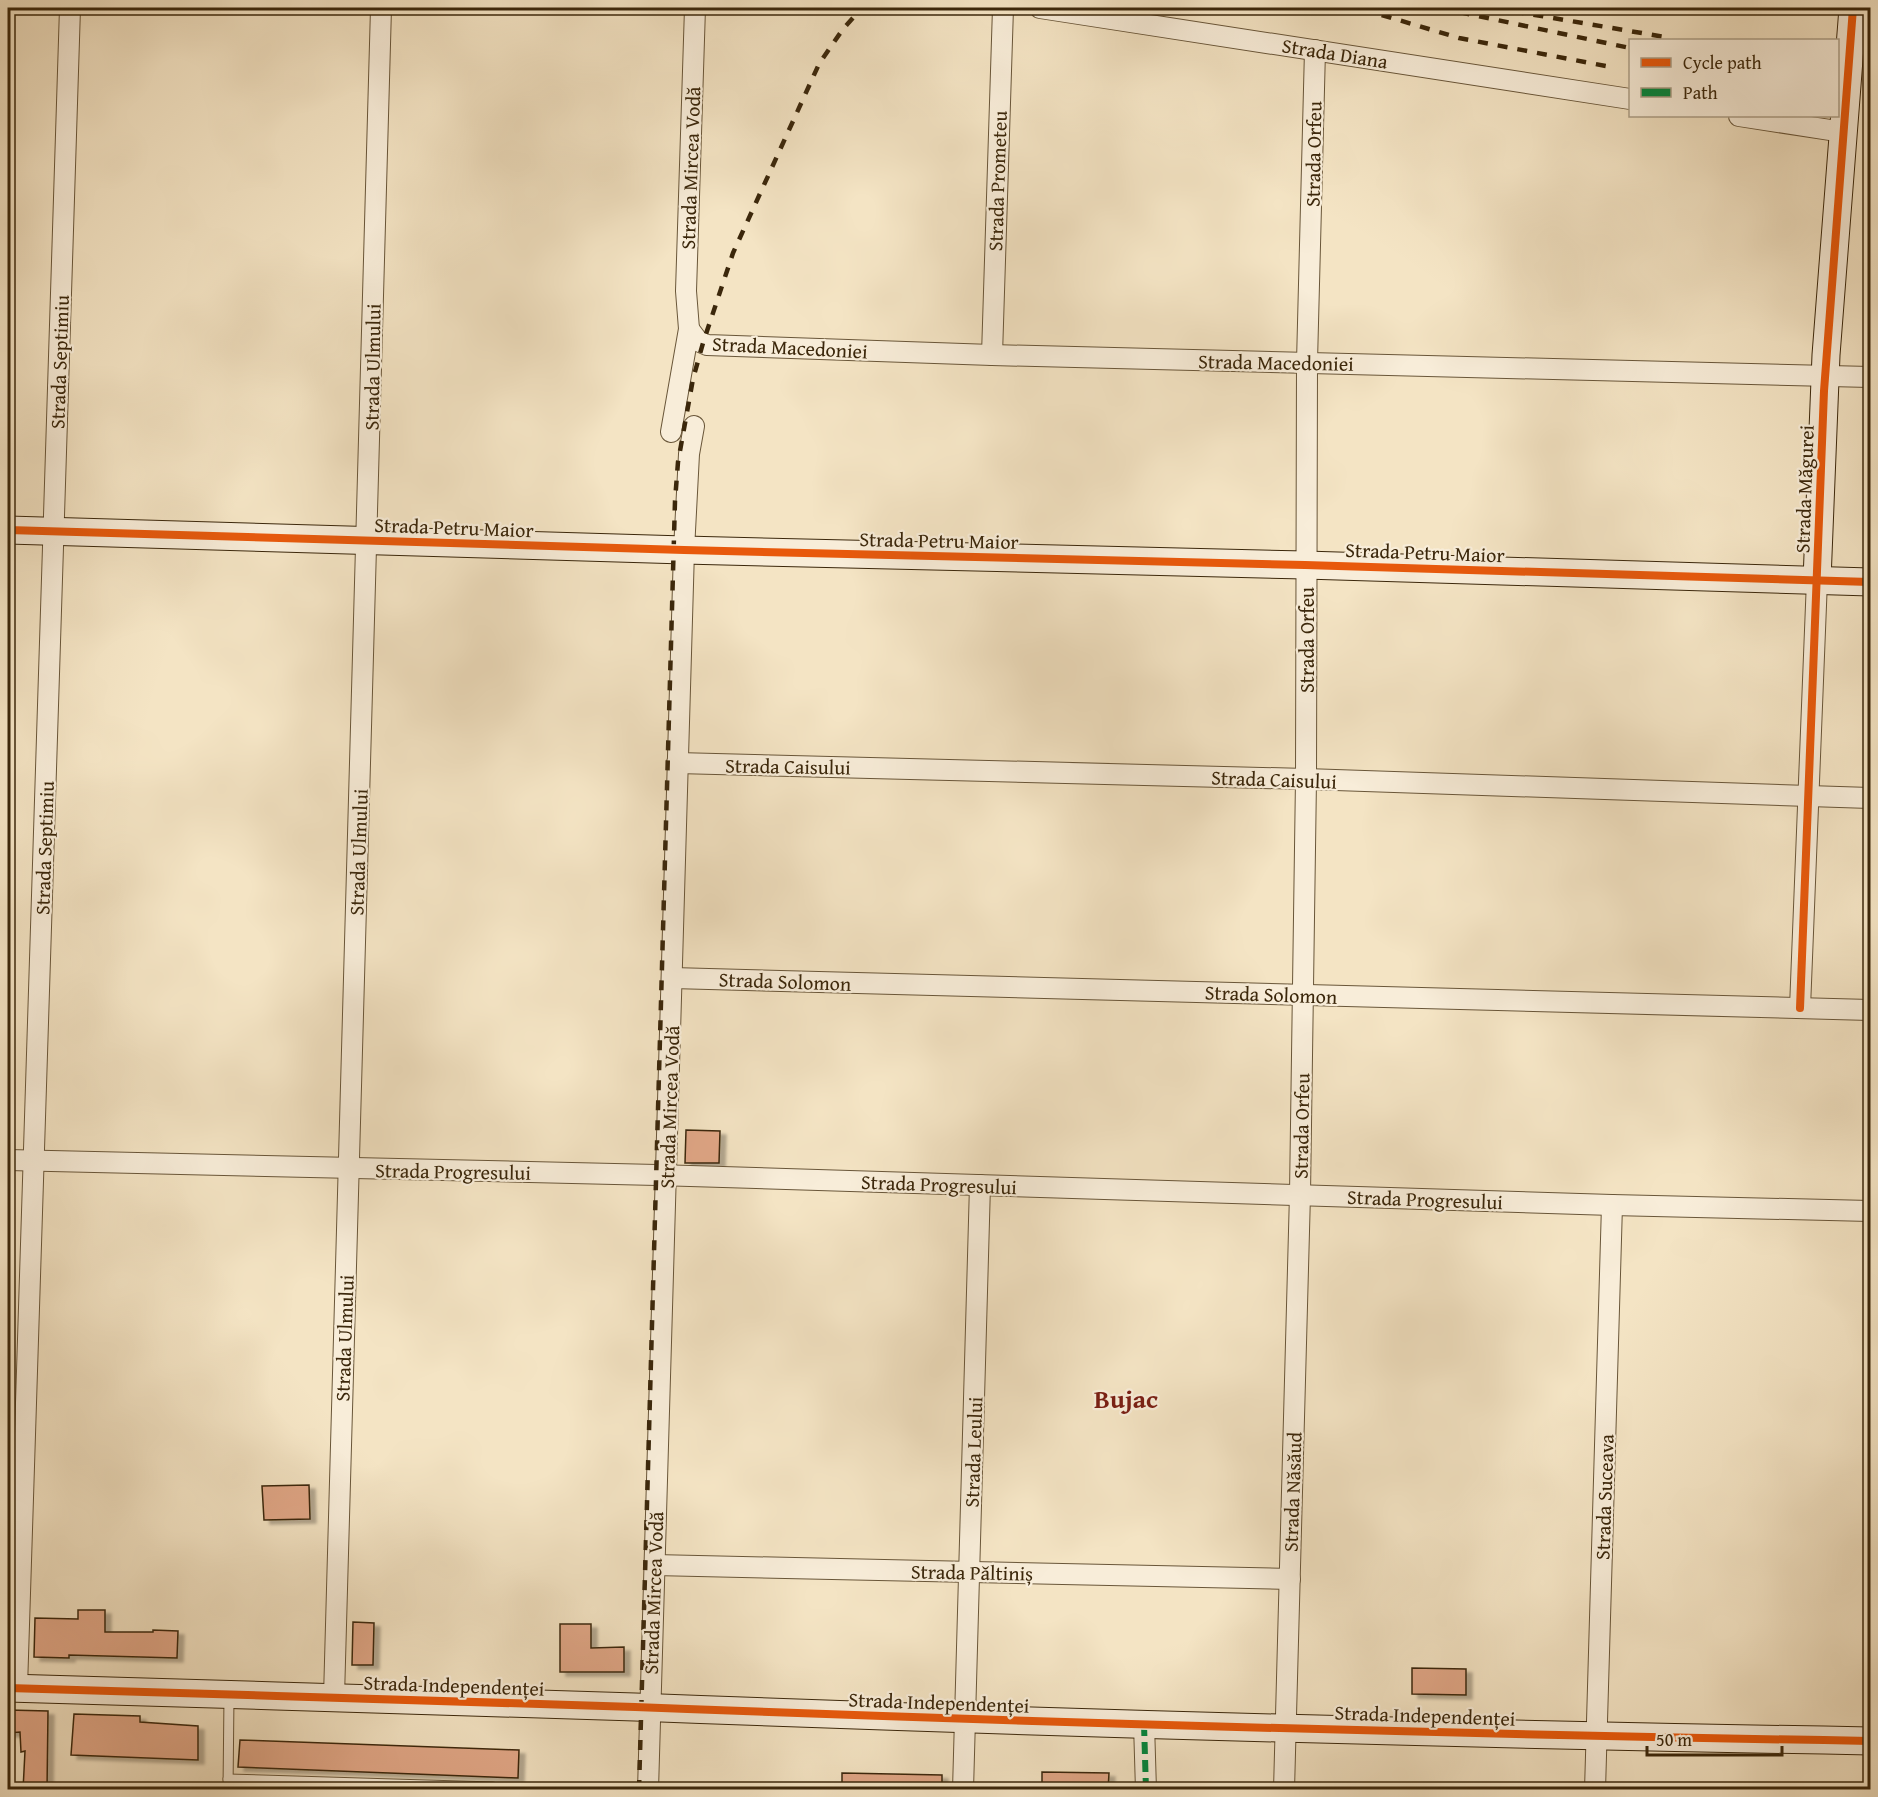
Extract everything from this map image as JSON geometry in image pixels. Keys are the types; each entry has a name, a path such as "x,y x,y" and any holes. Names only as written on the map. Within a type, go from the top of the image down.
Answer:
{"street":[{"name":"Strada Septimiu","path":"12,1688 35,1161 70,8"},
{"name":"Strada Ulmului","path":"334,1697 381,8"},
{"name":"Strada Mircea Vodă","path":"670,432 689,329 686,291 695,8"},
{"name":"Strada Prometeu","path":"992,355 1003,8"},
{"name":"Strada Diana","path":"1040,8 1629,99"},
{"name":"Strada Măgurei","path":"1800,1008 1825,375 1843,132 1859,13"},
{"name":"Strada Orfeu","path":"1300,1194 1306,779 1307,362 1315,50"},
{"path":"1746,117 1843,132"},
{"name":"Strada Macedoniei","path":"689,329 698,341 707,345 992,355 1870,376"},
{"name":"Strada Mircea Vodă","path":"648,1790 684,550 689,454 694,426"},
{"name":"Strada Petru Maior","path":"8,530 1870,582"},
{"name":"Strada Caisului","path":"677,763 1306,779 1870,798"},
{"name":"Strada Solomon","path":"672,978 1870,1010"},
{"name":"Strada Progresului","path":"8,1160 667,1175 1870,1211"},
{"name":"Strada Leului","path":"963,1790 980,1185"},
{"name":"Strada Năsăud","path":"1284,1790 1300,1194"},
{"name":"Strada Suceava","path":"1595,1790 1612,1205"},
{"name":"Strada Păltiniș","path":"654,1565 1290,1579"},
{"name":"Strada Independenței","path":"12,1688 334,1697 964,1720 1597,1737 1870,1741"},
{"path":"1144,1725 1146,1790"}],"lane":[{"path":"228,1790 229,1694"},
{"path":"228,1779 493,1787"}],"building":[{"path":"686,1130 720,1131 719,1163 685,1163"},
{"path":"309,1485 310,1519 264,1520 262,1486"},
{"path":"78,1610 105,1610 105,1632 178,1631 177,1658 69,1655 69,1658 34,1657 35,1618 78,1619"},
{"path":"353,1622 374,1623 373,1665 352,1665"},
{"path":"560,1624 591,1624 591,1648 624,1647 624,1672 560,1672"},
{"path":"1412,1668 1466,1669 1466,1695 1412,1694"},
{"path":"8,1710 48,1711 47,1790 23,1790 25,1751 21,1752 20,1732 8,1733"},
{"path":"74,1714 140,1716 140,1722 198,1726 198,1760 71,1755"},
{"path":"240,1740 519,1750 518,1778 238,1767"},
{"path":"1042,1772 1109,1773 1108,1790 1042,1790"},
{"path":"842,1773 942,1775 942,1790 842,1790"}],"railway":[{"path":"639,1790 675,501 678,462 693,379 733,253 819,64 843,29 862,8"},
{"path":"1363,8 1459,38 1611,67"},
{"path":"1440,8 1629,48"},
{"path":"1494,8 1665,37"}],"marked path":[{"path":"1144,1724 1146,1790"}],"cycle path":[{"path":"1800,1008 1824,391 1853,8"},
{"path":"8,530 1870,582"},
{"path":"8,1688 1252,1727 1870,1741"}],"district":[{"name":"Bujac","path":"1126,1398"}]}
